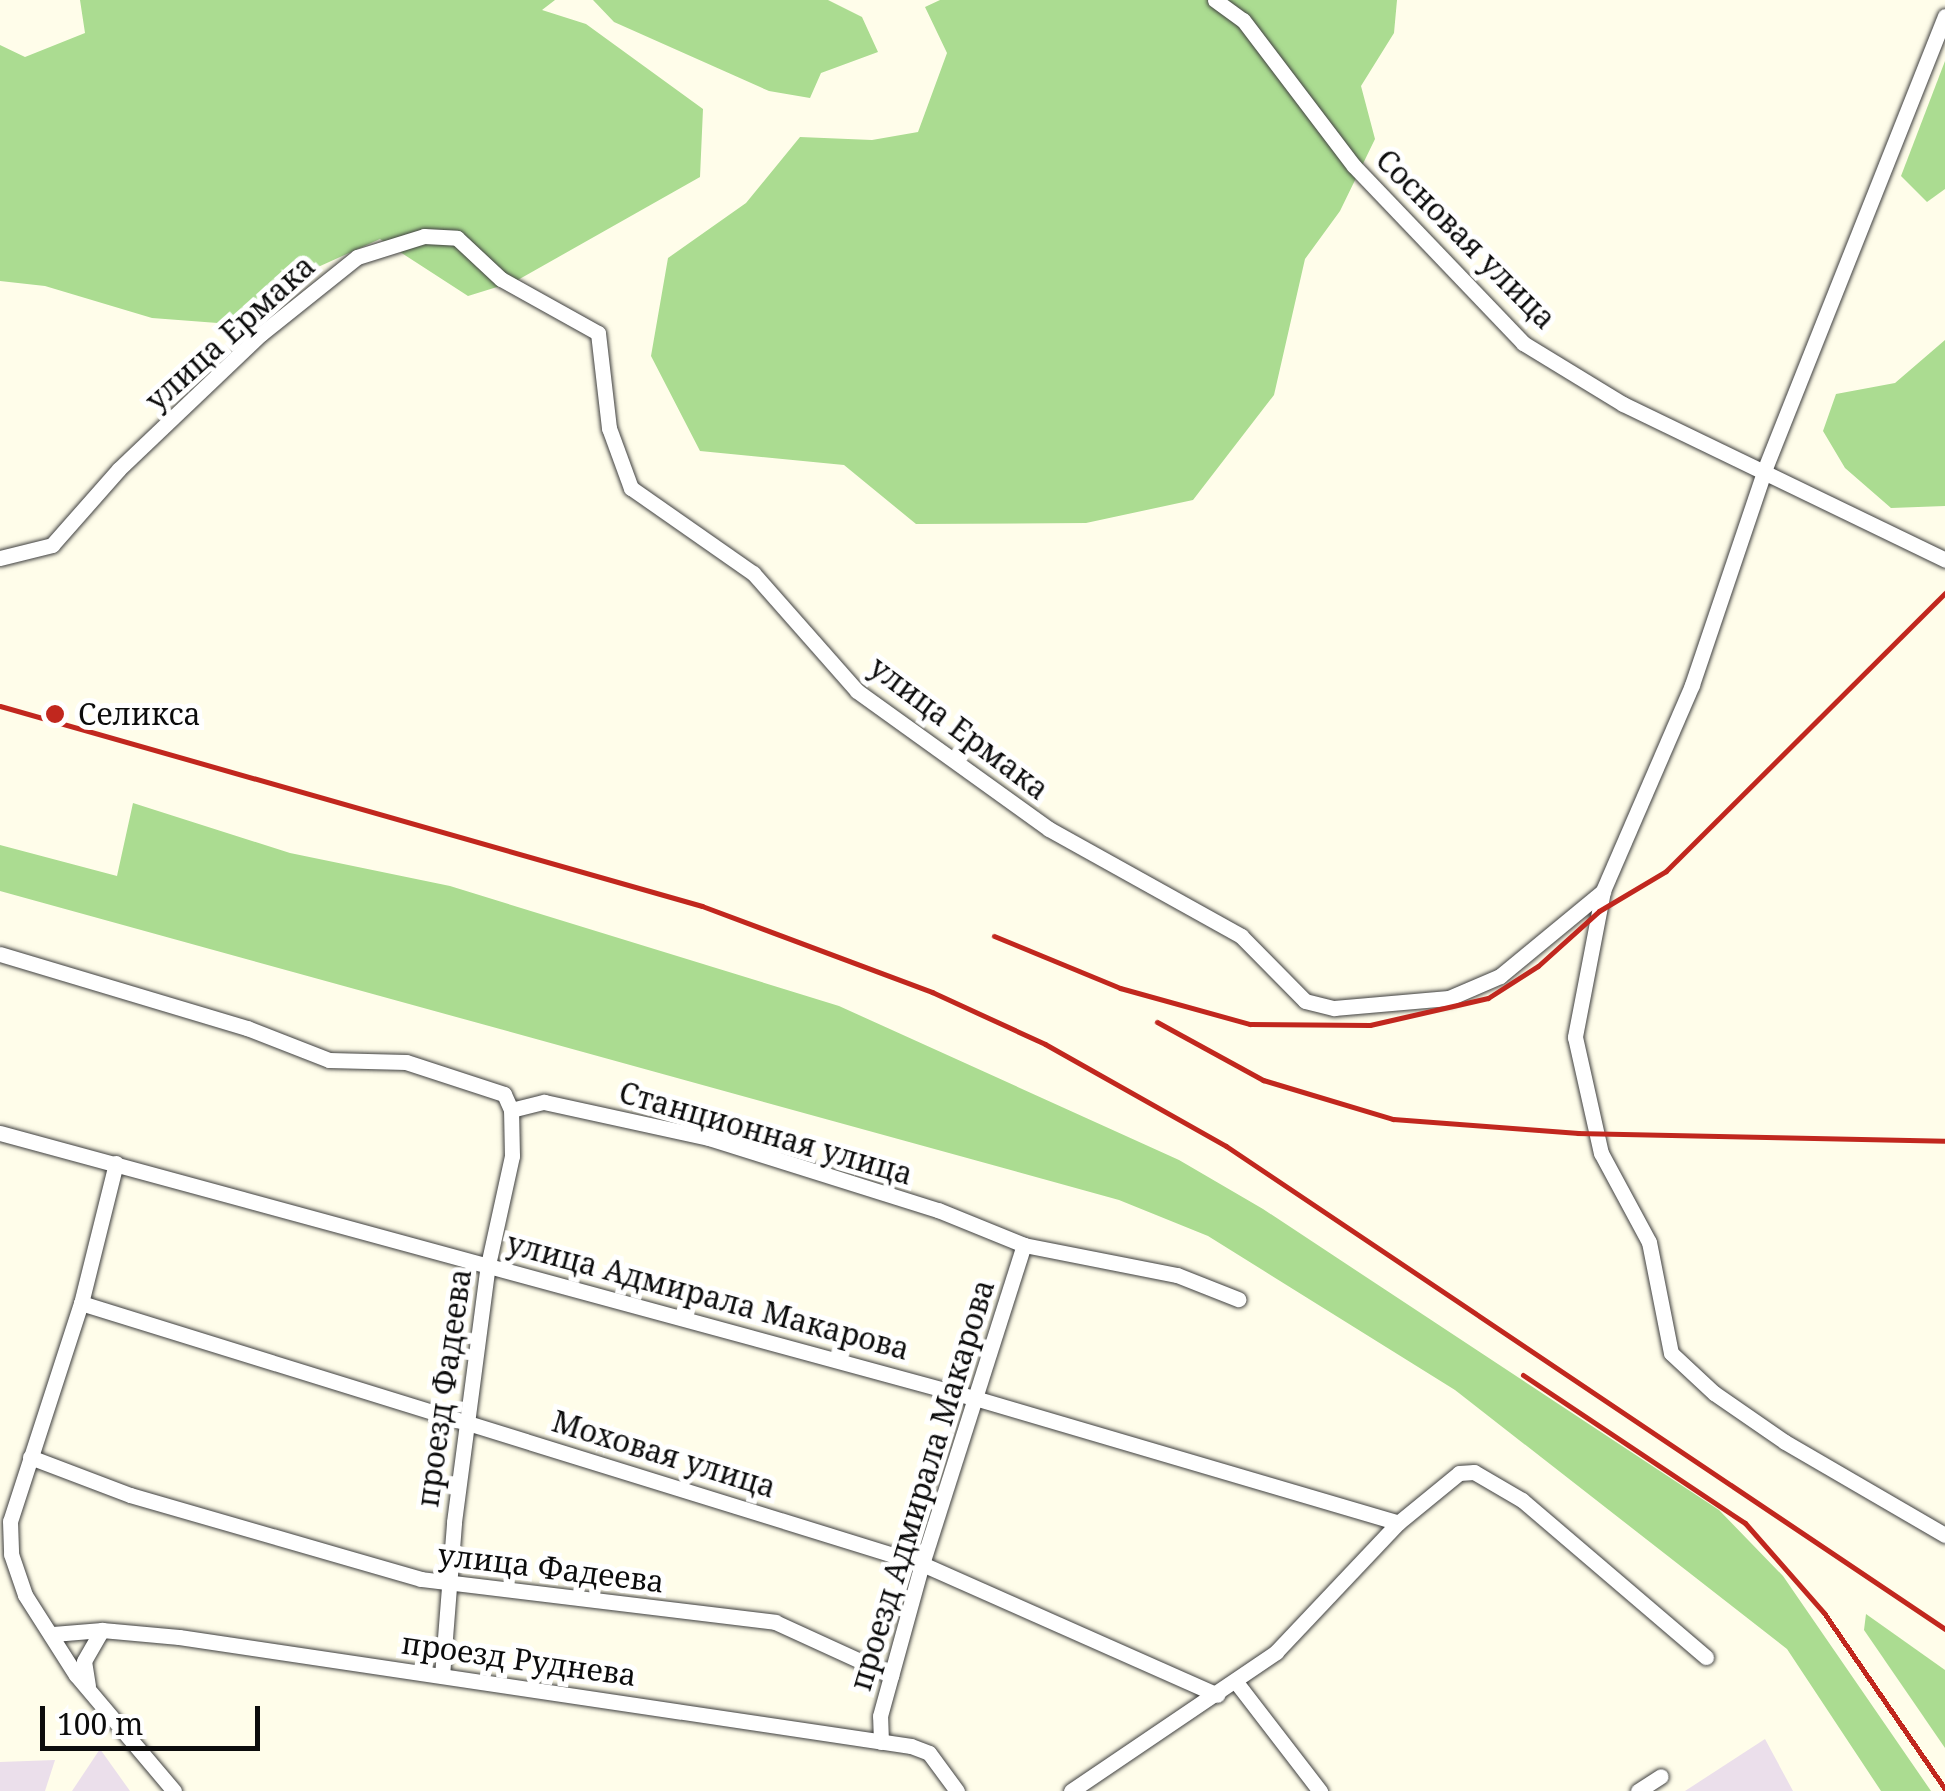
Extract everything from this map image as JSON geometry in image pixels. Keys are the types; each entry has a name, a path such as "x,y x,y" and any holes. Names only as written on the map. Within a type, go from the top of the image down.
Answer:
{"street":[{"name":"Сосновая улица","path":"1215,0 1243,20 1354,166 1524,343 1623,404 1765,469 1945,560"},
{"path":"1945,16 1765,469 1692,685 1603,891 1575,1037 1601,1153 1649,1242 1671,1353 1714,1393 1785,1442 1945,1535"},
{"name":"улица Ермака","path":"0,558 52,546 119,469 261,334 357,258 424,236 458,238 501,279 598,333 609,428 631,488 753,573 857,691 1050,829 1241,936 1304,1001 1334,1008 1449,998 1500,976 1603,891"},
{"path":"0,954 248,1028 329,1060 390,1059 476,1082 504,1094 511,1110"},
{"name":"Станционная улица","path":"511,1110 544,1102 709,1138 938,1210 1024,1245 1177,1275 1238,1299"},
{"name":"проезд Фадеева","path":"442,1676 448,1584 488,1265 512,1156 511,1110"},
{"name":"улица Адмирала Макарова","path":"0,1132 978,1399 1398,1524"},
{"path":"116,1163 82,1302 10,1521 11,1554 24,1595 88,1686 174,1791"},
{"name":"проезд Адмирала Макарова","path":"881,1742 891,1675 922,1564 978,1399 1024,1245"},
{"name":"Моховая улица","path":"82,1302 922,1564 1216,1695"},
{"name":"улица Фадеева","path":"30,1458 130,1495 448,1584 775,1622 891,1675"},
{"path":"1072,1791 1236,1682 1323,1606 1398,1524 1459,1473 1474,1472 1522,1500 1706,1658"},
{"path":"88,1686 84,1661 102,1630"},
{"name":"проезд Руднева","path":"54,1634 102,1630 881,1742 929,1753 956,1791"},
{"path":"1236,1682 1320,1791"},
{"path":"1638,1791 1661,1776"}],"shaded area":[{"path":"1765,1739 1793,1791 1685,1791"},
{"path":"100,1749 130,1791 72,1791"},
{"path":"55,1760 45,1791 0,1791 0,1762"}],"green space":[{"path":"80,0 555,0 542,10 586,24 703,109 700,177 516,281 468,296 380,239 318,267 244,325 152,318 45,286 0,281 0,45 25,57 85,33"},
{"path":"593,0 828,0 862,17 878,52 821,73 810,98 769,91 614,22"},
{"path":"940,0 1397,0 1394,33 1361,86 1375,139 1340,211 1305,259 1274,395 1193,500 1086,523 916,524 844,465 700,451 651,356 668,258 746,203 800,137 872,140 918,132 947,53 925,7"},
{"path":"1945,61 1945,189 1927,202 1901,176"},
{"path":"1945,340 1945,506 1891,508 1845,468 1823,431 1836,394 1895,383"},
{"path":"133,803 290,853 450,886 839,1006 1179,1160 1263,1209 1719,1510 1783,1576 1931,1791 1881,1791 1787,1649 1455,1390 1208,1236 1119,1200 0,891 0,845 117,876"},
{"path":"1866,1614 1945,1670 1945,1748 1864,1630"}],"railway":[{"path":"994,936 1120,988 1250,1024 1370,1025 1488,998 1538,966 1599,911 1666,871 1945,593"},
{"path":"0,706 702,906 932,992 1045,1044 1226,1146 1945,1629"},
{"path":"1157,1022 1263,1080 1393,1119 1578,1133 1945,1141"},
{"path":"1523,1375 1745,1523 1824,1613 1945,1789"}],"place":[{"name":"Селикса","path":"55,714"}]}
